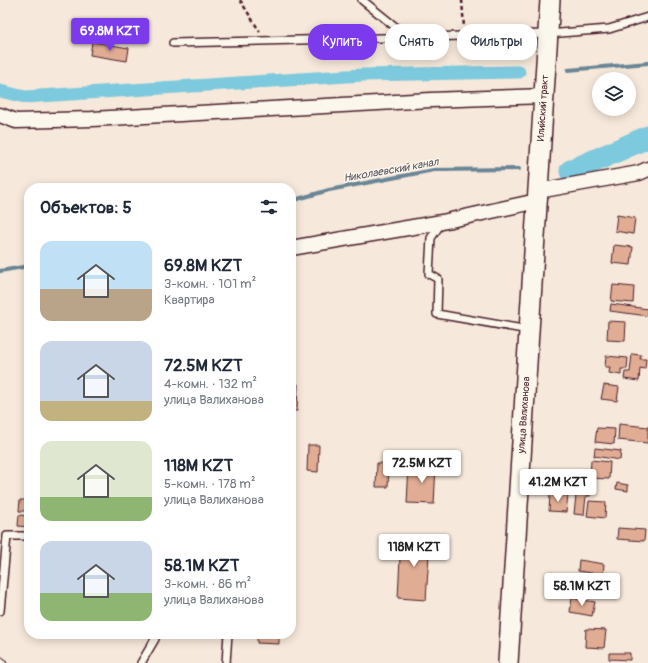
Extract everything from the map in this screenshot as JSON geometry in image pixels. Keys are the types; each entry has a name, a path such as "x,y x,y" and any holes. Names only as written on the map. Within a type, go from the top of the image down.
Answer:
{"main road":[{"name":"Илийский тракт","path":"538,196 550,0"},
{"name":"улица Валиханова","path":"508,663 538,196"}],"street":[{"path":"0,115 16,121 92,119 431,100 544,96"},
{"path":"296,247 442,222 538,196 639,173 648,169"}],"lane":[{"path":"362,0 392,24"},
{"path":"537,34 609,29 648,17"},
{"path":"173,43 385,38"},
{"path":"442,222 431,238 429,274 438,279 437,314 529,330"},
{"path":"0,611 6,536 24,536"},
{"path":"141,663 155,639"},
{"path":"226,663 228,639"}],"path":[{"path":"240,0 266,41"},
{"path":"462,0 464,24"}],"building":[{"path":"92,42 129,48 127,61 90,55"},
{"path":"617,215 635,218 633,234 615,231"},
{"path":"614,245 633,247 631,265 612,263"},
{"path":"613,285 634,287 633,303 611,301"},
{"path":"611,304 648,309 648,316 610,311"},
{"path":"608,321 626,322 625,341 607,340"},
{"path":"632,354 641,355 640,359 646,359 645,369 640,368 639,381 624,379 625,372 630,372"},
{"path":"606,356 628,358 627,369 621,369 621,375 609,373 610,367 605,367"},
{"path":"296,384 298,384 297,411"},
{"path":"604,385 619,387 617,401 601,399"},
{"path":"619,424 648,427 648,443 618,440"},
{"path":"597,428 615,429 614,444 595,442"},
{"path":"308,445 319,445 318,472 307,471"},
{"path":"595,448 621,451 620,460 594,456"},
{"path":"591,460 610,462 609,479 590,478"},
{"path":"377,463 389,464 388,487 376,487"},
{"path":"409,465 436,466 434,504 407,503"},
{"path":"617,483 628,485 628,491 616,489"},
{"path":"577,486 591,488 590,496 586,496 584,515 574,514"},
{"path":"550,494 568,495 566,512 549,511"},
{"path":"20,500 24,500 24,511 19,511"},
{"path":"589,501 606,502 605,518 587,516"},
{"path":"19,515 24,516 24,527 18,526"},
{"path":"618,528 645,530 644,541 617,539"},
{"path":"401,537 430,539 426,600 398,598"},
{"path":"579,560 604,564 603,575 578,571"},
{"path":"572,598 595,602 592,616 570,612"},
{"path":"586,629 606,630 604,648 585,647"},
{"path":"257,639 279,639 279,644 257,643"},
{"path":"609,653 630,653 630,660 609,659"}],"waterway":[{"path":"568,70 648,63"},
{"path":"0,91 25,97 362,75 519,72"},
{"path":"571,171 648,137"},
{"name":"Николаевский канал","path":"296,200 329,190 434,170 519,169"},
{"name":"Николаевский канал","path":"0,271 24,267"}]}
